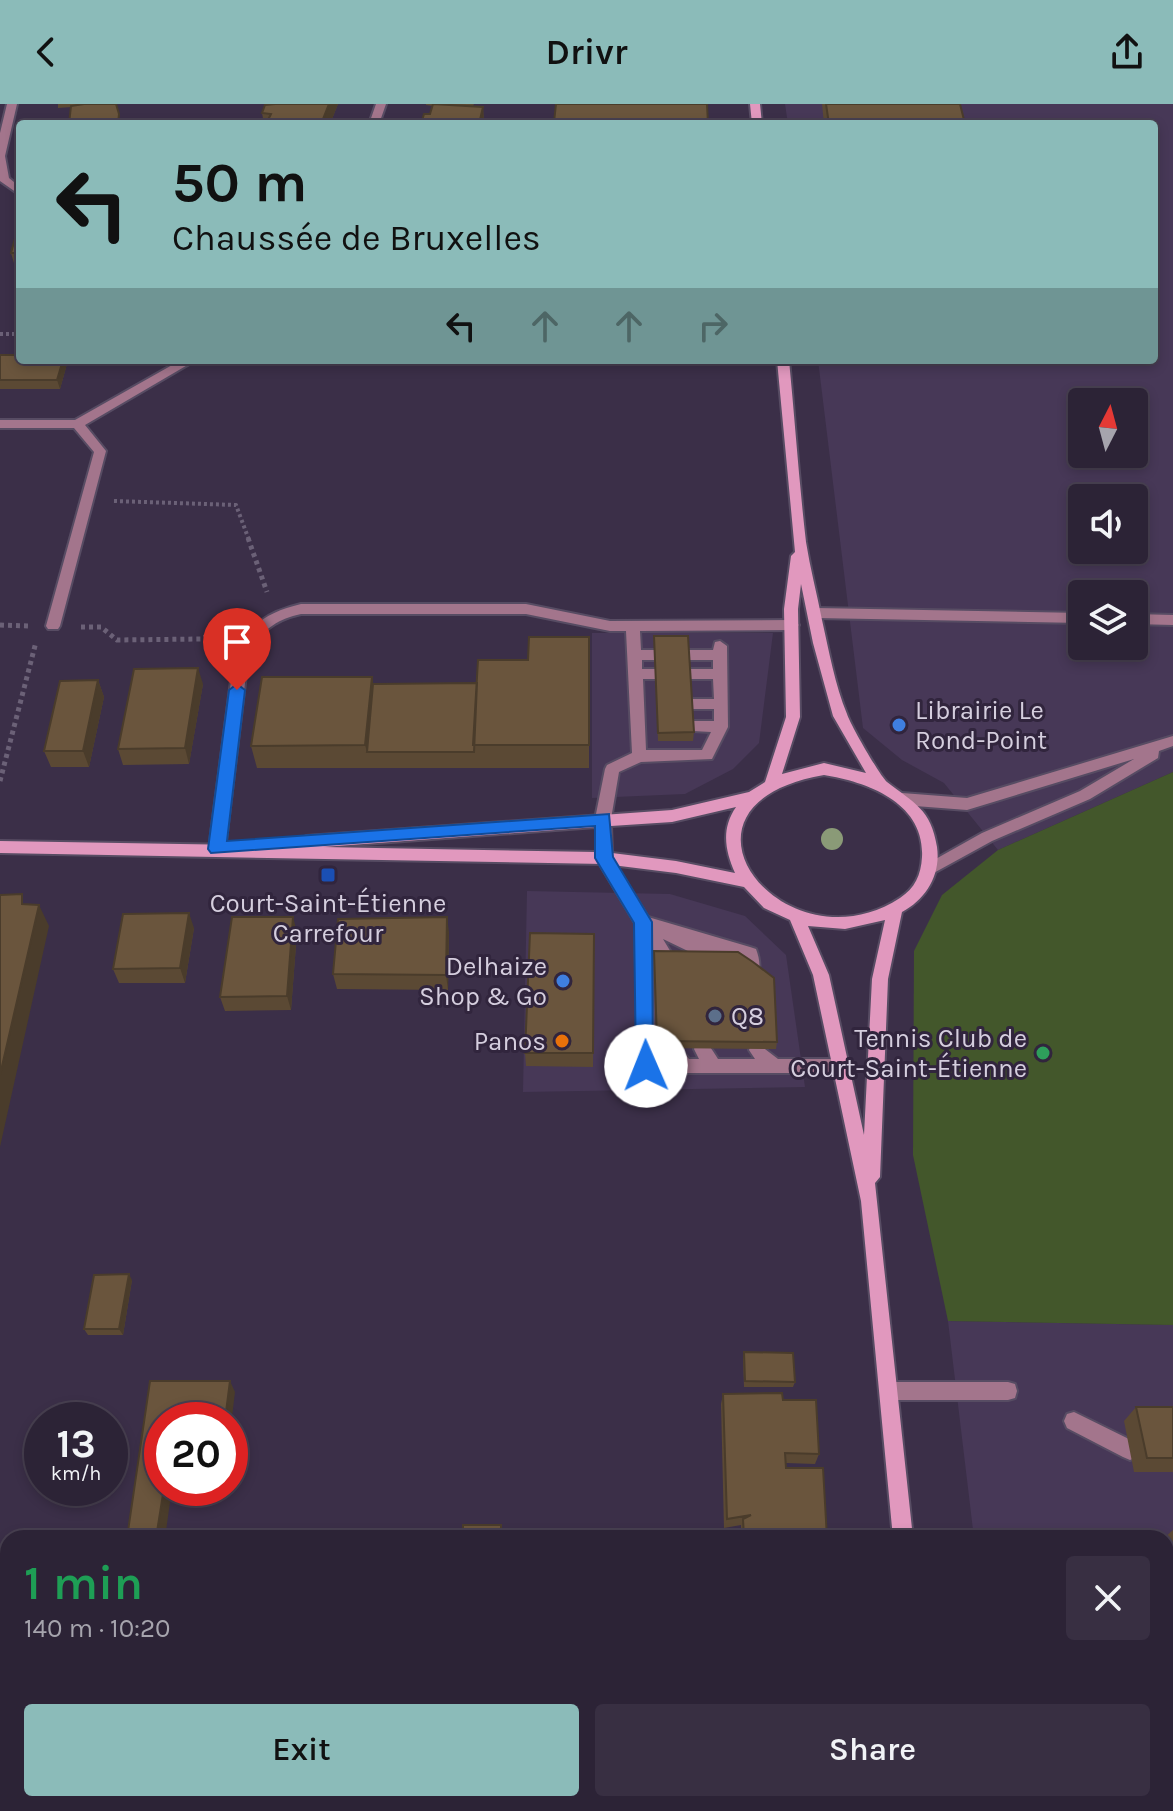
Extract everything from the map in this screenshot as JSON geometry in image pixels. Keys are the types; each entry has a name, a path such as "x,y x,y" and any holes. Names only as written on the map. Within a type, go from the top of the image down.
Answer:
{"main road":[{"path":"783,364 800,545 820,643 840,716 879,783"},
{"path":"772,782 793,717 792,625 800,545"},
{"path":"217,849 672,816 749,798 794,772 824,769 854,773 879,783 902,799 922,821 929,841 930,869 918,893 895,909 859,923 830,924 796,916 765,900 748,882 736,862 732,828 749,798"},
{"path":"603,819 604,858"},
{"path":"0,847 604,858 676,867 748,882"},
{"path":"870,1201 880,979 895,909"},
{"path":"796,916 821,975 870,1201 902,1530"}],"street":[{"path":"12,104 0,156 4,179 16,189"},
{"path":"0,424 77,424 183,364"},
{"path":"47,626 100,451 77,424"},
{"path":"217,849 241,658 251,633 278,614 301,609 526,609 577,622 633,626 792,625"},
{"path":"816,613 1068,618"},
{"path":"1148,619 1173,620"},
{"path":"633,626 639,756"},
{"path":"603,819 612,769 639,756 707,755 721,727 720,651 688,655"},
{"path":"635,655 654,655"},
{"path":"635,674 655,674"},
{"path":"690,674 721,674"},
{"path":"637,703 656,703"},
{"path":"691,704 722,704"},
{"path":"638,726 657,726"},
{"path":"693,726 721,727"},
{"path":"902,799 967,804 1173,742"},
{"path":"930,869 987,837 1085,795 1173,742"},
{"path":"604,858 667,959"},
{"path":"643,922 699,959"},
{"path":"643,922 719,959"},
{"path":"643,922 750,954 752,969"},
{"path":"643,922 646,1066 840,1066"},
{"path":"669,1048 685,1066"},
{"path":"702,1049 713,1066"},
{"path":"724,1049 740,1066"},
{"path":"757,1050 774,1066"},
{"path":"890,1391 1008,1391"},
{"path":"1074,1421 1130,1450"}],"path":[{"path":"87,500 236,505 271,603"},
{"path":"0,625 101,627 117,640 201,639 231,624"},
{"path":"0,781 47,626"}],"shaded area":[{"path":"785,104 1173,104 1173,772 998,850 944,783 902,760 863,728 818,364 1158,364 1158,120 787,120"},
{"path":"592,633 773,633 759,743 733,769 685,794 592,798"},
{"path":"527,891 670,894 745,916 786,955 805,1087 523,1092"},
{"path":"948,1321 1173,1325 1173,1530 973,1530"}],"green space":[{"name":"Tennis Club de Court-Saint-Étienne","path":"1173,772 1173,1325 948,1321 913,1155 914,951 942,895 998,850"}],"building":[{"path":"116,104 118,120 69,120 71,106"},
{"path":"329,104 323,120 268,120 271,114 262,113 265,105"},
{"path":"433,104 483,107 480,120 422,120 424,114 430,114"},
{"path":"556,104 707,104 708,120 554,120"},
{"path":"826,104 960,104 964,120 828,120"},
{"path":"16,235 16,253 11,253"},
{"path":"0,355 16,355 16,364 62,364 57,380 0,380"},
{"path":"654,636 688,636 694,732 658,733"},
{"path":"529,637 589,637 589,745 473,745 478,660 528,660"},
{"path":"198,668 185,748 118,749 134,669"},
{"path":"262,677 372,677 365,745 251,746"},
{"path":"98,680 83,751 44,751 60,681"},
{"path":"477,683 474,752 367,752 373,684"},
{"path":"22,894 22,904 39,905 0,1075 0,895"},
{"path":"189,913 180,968 113,969 123,914"},
{"path":"232,917 293,917 287,996 220,997"},
{"path":"447,917 446,975 333,974 338,919"},
{"path":"530,933 594,934 593,1053 525,1053"},
{"name":"Q8","path":"654,951 738,952 753,962 774,978 777,1042 657,1041"},
{"path":"129,1274 119,1329 84,1329 94,1275"},
{"path":"744,1352 793,1353 795,1382 745,1381"},
{"path":"150,1381 230,1381 227,1402 147,1402"},
{"path":"782,1393 783,1400 816,1400 819,1454 785,1453 786,1468 823,1468 827,1530 744,1530 743,1519 751,1515 727,1519 723,1394"},
{"path":"1136,1407 1173,1407 1173,1458 1147,1458"},
{"path":"144,1422 144,1506 161,1506 157,1530 128,1530"},
{"path":"463,1525 501,1525 501,1530 463,1530"}],"place":[{"name":"Librairie Le Rond-Point","path":"899,725"},
{"name":"Court-Saint-Étienne Carrefour","path":"328,875"},
{"name":"Delhaize Shop & Go","path":"563,981"},
{"name":"Q8","path":"715,1016"},
{"name":"Panos","path":"562,1041"},
{"name":"Tennis Club de Court-Saint-Étienne","path":"1043,1053"}],"route":[{"path":"237,690 217,849 603,819 604,858 643,922 646,1066"}]}
